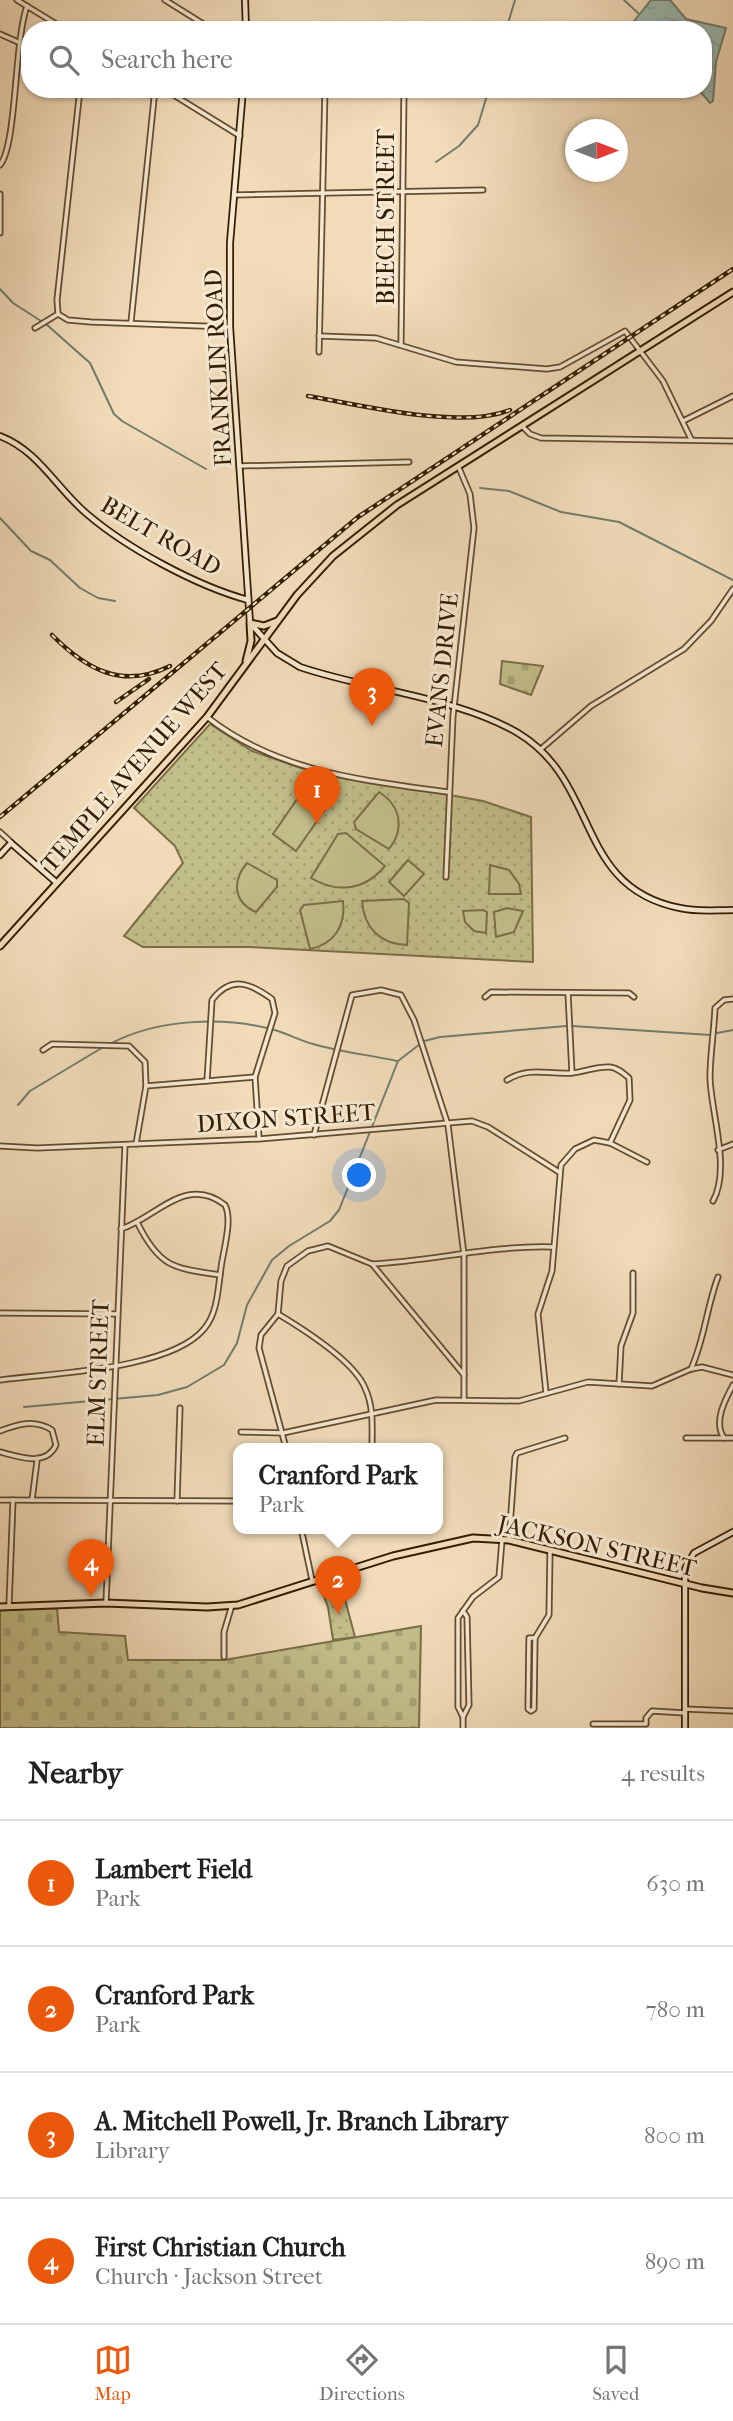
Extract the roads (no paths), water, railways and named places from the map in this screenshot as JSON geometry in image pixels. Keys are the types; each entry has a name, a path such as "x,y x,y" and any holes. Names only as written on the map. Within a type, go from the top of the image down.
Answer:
{"main road":[{"name":"TEMPLE AVENUE WEST","path":"0,946 207,717 277,621 333,556 397,505 733,292"},
{"path":"245,665 251,641 250,623 264,626 277,621"},
{"name":"JACKSON STREET","path":"0,1607 106,1603 232,1605 448,1542 473,1538 502,1539 685,1584 733,1593"}],"street":[{"path":"17,0 51,21"},
{"path":"165,0 199,21"},
{"path":"245,0 246,21"},
{"path":"23,21 27,6"},
{"path":"0,165 8,149 21,30"},
{"path":"0,34 18,42"},
{"path":"58,314 57,300 79,98"},
{"path":"131,322 154,98"},
{"path":"179,98 240,136"},
{"name":"FRANKLIN ROAD","path":"242,98 234,195 230,327 250,623"},
{"path":"319,352 325,98"},
{"name":"BEECH STREET","path":"401,344 404,98"},
{"path":"234,195 483,190"},
{"path":"0,194 0,233"},
{"path":"58,314 68,320 230,327"},
{"path":"35,328 58,314"},
{"path":"320,335 366,337 401,344 456,362 547,369 570,362 625,331 643,351 663,381 691,439"},
{"path":"683,421 733,396"},
{"path":"523,427 530,435 541,438 733,441"},
{"name":"BELT ROAD","path":"0,436 15,442 34,456 72,500 117,536 202,583 248,600"},
{"path":"239,466 409,462"},
{"name":"EVANS DRIVE","path":"446,877 454,709 474,528 470,494 459,468"},
{"path":"541,749 591,706 684,649 711,621 733,589"},
{"path":"250,623 264,641 288,661 304,669 503,724 541,749 573,790 598,850 623,881 647,898 671,906 733,910"},
{"path":"207,717 234,738 289,763 448,792"},
{"path":"0,832 57,883"},
{"path":"0,855 11,842"},
{"path":"207,1081 212,1000 225,986 241,982 257,987 272,999 275,1013 255,1077 259,1139"},
{"path":"314,1135 349,1001 356,992 394,992 408,1003 448,1125 464,1255 464,1399"},
{"path":"485,997 491,992 629,993 634,997"},
{"path":"568,993 572,1073"},
{"path":"713,1201 720,1171 710,1079 715,1008 724,1000 733,999"},
{"path":"43,1050 52,1044 129,1046 145,1062 146,1086 136,1144"},
{"path":"508,1080 517,1074 533,1070 572,1073 613,1068 629,1078 630,1100 610,1143"},
{"path":"146,1086 255,1077"},
{"name":"DIXON STREET","path":"0,1146 125,1145 259,1139 481,1123 559,1172"},
{"path":"546,1393 538,1314 552,1271 559,1172 569,1154 584,1143 594,1140 610,1143 646,1162"},
{"path":"718,1150 733,1144"},
{"name":"ELM STREET","path":"106,1603 125,1145"},
{"path":"0,1380 116,1366 156,1357 197,1337 206,1328 213,1313 228,1210 215,1197 191,1194 178,1196 138,1224 121,1229"},
{"path":"138,1224 153,1251 171,1266 220,1275"},
{"path":"285,1443 259,1348 261,1335 278,1314 281,1281 287,1266 304,1254 328,1245 372,1264 466,1377"},
{"path":"372,1264 464,1255 503,1247 553,1247"},
{"path":"619,1384 621,1346 633,1313 633,1273"},
{"path":"691,1369 703,1343 710,1298 718,1277"},
{"path":"0,1312 118,1314"},
{"path":"278,1314 310,1334 365,1386 372,1412 372,1443"},
{"path":"241,1432 283,1433 408,1404 464,1399 519,1401 588,1382 652,1386 691,1369 710,1367 733,1375"},
{"path":"724,1438 719,1430 720,1419 733,1385"},
{"path":"177,1502 180,1408"},
{"path":"0,1431 27,1423 52,1430 56,1445 53,1452 37,1461 0,1452"},
{"path":"509,1541 517,1453 565,1438"},
{"path":"686,1438 733,1438"},
{"path":"33,1500 37,1461"},
{"path":"0,1500 233,1501"},
{"path":"9,1606 13,1500"},
{"path":"685,1728 685,1569 692,1556 733,1532"},
{"path":"302,1534 312,1583"},
{"path":"463,1717 458,1707 458,1621 473,1597 499,1577 502,1539"},
{"path":"535,1638 529,1638 528,1709 531,1711 534,1709 535,1638 549,1612 550,1552"},
{"path":"224,1657 224,1632 232,1605"},
{"path":"463,1611 467,1617 469,1705 463,1717 463,1728"},
{"path":"593,1724 646,1724 646,1718 652,1711 733,1711"}],"water":[{"path":"651,0 670,0 686,19 695,21 634,21"},
{"path":"712,25 726,28 716,62 713,101 710,103 706,98 712,98"}],"waterway":[{"path":"509,21 515,0"},
{"path":"624,0 638,13"},
{"path":"436,162 459,146 478,125 486,98"},
{"path":"0,289 13,303 41,321"},
{"path":"46,324 90,363 114,414 206,469"},
{"path":"480,488 509,491 561,512 619,522 733,580"},
{"path":"0,518 31,551 50,560 80,588 98,598 115,601"},
{"path":"110,1044 129,1035 171,1025 193,1022 237,1023 278,1031 323,1047 397,1061"},
{"path":"24,1407 158,1395 187,1387 224,1365 237,1343 247,1305 272,1260 289,1246 330,1221 339,1210 398,1061 424,1041 440,1037 566,1026"},
{"path":"572,1026 711,1035"},
{"path":"717,1033 733,1030"},
{"path":"18,1105 30,1091 105,1046"}],"railway":[{"path":"0,817 358,517 733,269"},
{"path":"308,396 438,417 489,416 510,410"},
{"path":"52,635 78,658 106,672 121,676 153,673 170,666"},
{"path":"116,702 149,679"}],"place":[{"name":"A. Mitchell Powell, Jr. Branch Library","path":"372,726"},
{"name":"Lambert Field","path":"317,824"},
{"name":"First Christian Church","path":"91,1597"},
{"name":"Cranford Park","path":"338,1614"}]}
